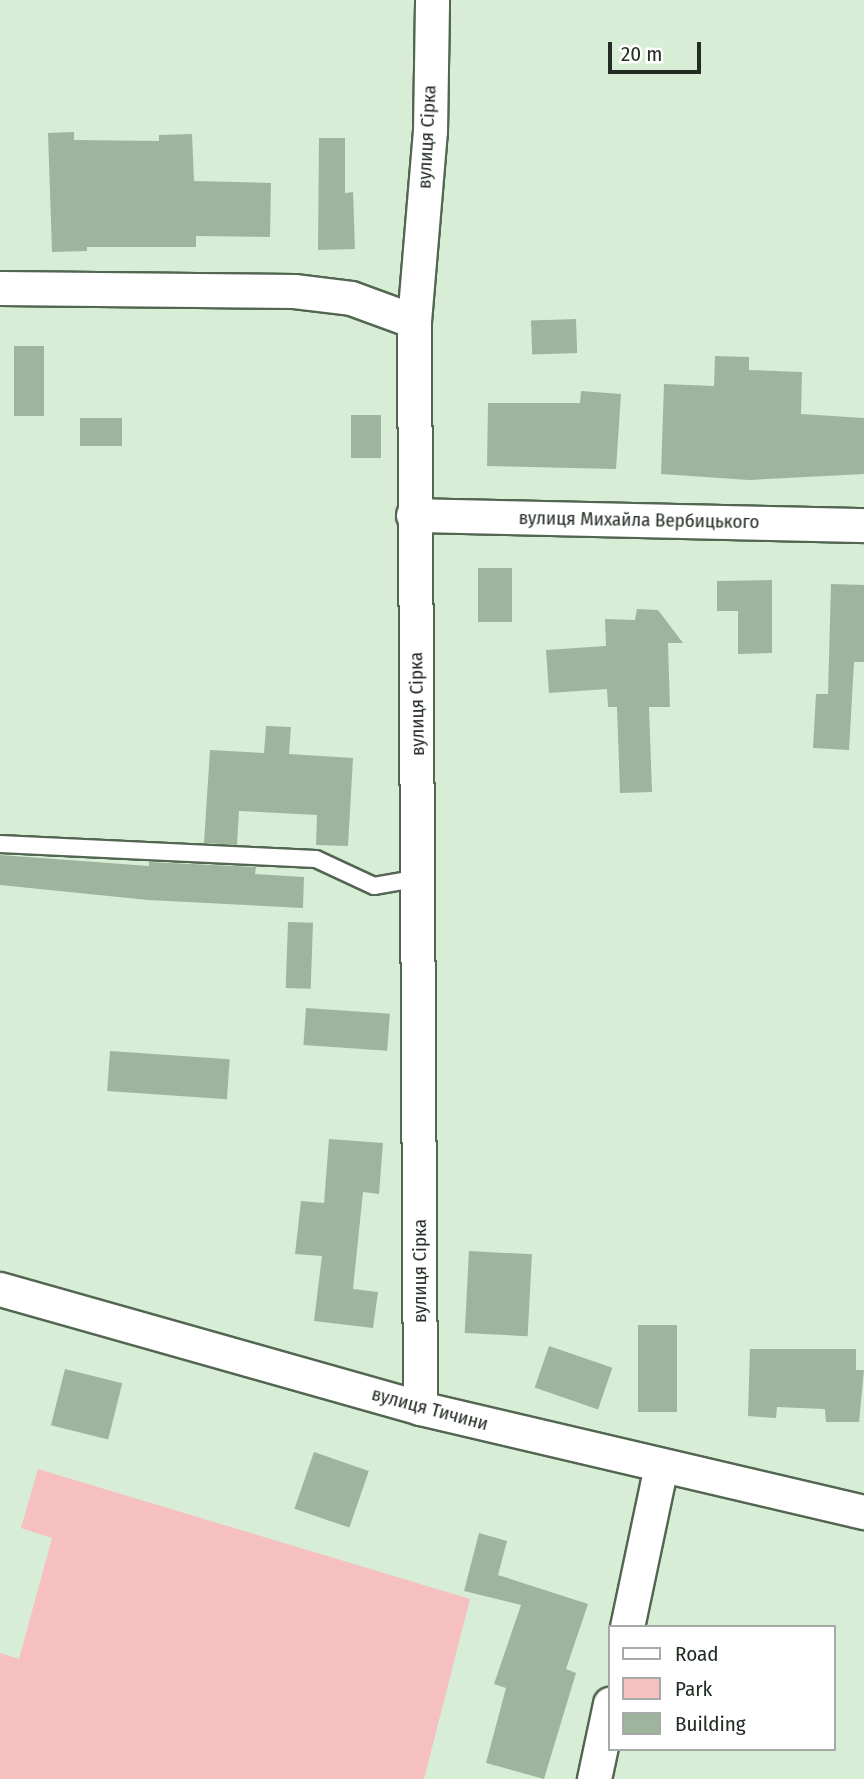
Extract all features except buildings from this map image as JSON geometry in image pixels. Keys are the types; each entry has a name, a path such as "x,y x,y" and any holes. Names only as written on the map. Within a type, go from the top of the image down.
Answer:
{"street":[{"name":"вулиця Сірка","path":"420,1408 420,878 413,515 414,321 429,131 432,0"},
{"path":"0,288 294,291 351,298 414,321"},
{"name":"вулиця Михайла Вербицького","path":"413,515 864,524"},
{"name":"вулиця Тичини","path":"0,1289 420,1408 864,1512"},
{"path":"627,1625 661,1466"},
{"path":"594,1779 608,1713"}],"lane":[{"path":"0,844 316,859 374,886 420,878"}],"green space":[{"path":"38,1469 470,1599 424,1779 0,1779 0,1653 19,1659 52,1538 21,1528"}]}
